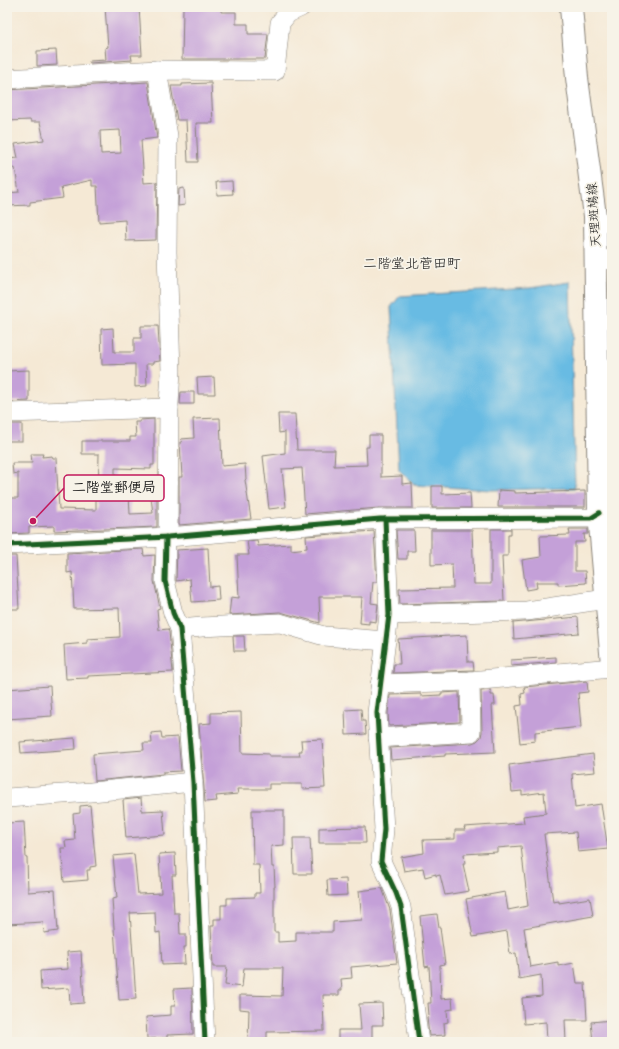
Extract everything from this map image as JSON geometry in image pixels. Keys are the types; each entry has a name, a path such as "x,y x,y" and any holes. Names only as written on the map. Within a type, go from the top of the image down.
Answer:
{"main road":[{"name":"天理斑鳩線","path":"571,7 577,78 595,216 604,259 606,599 611,639 612,664"}],"street":[{"path":"7,79 157,70 275,71 280,23 288,13 301,7"},
{"path":"157,70 168,136 167,252 170,371 165,582 180,629 193,782 205,1042"},
{"path":"7,413 169,408"},
{"path":"7,544 167,537 386,519 592,518 606,512"},
{"path":"386,519 389,615 377,713 384,829 381,861 401,907 419,1042"},
{"path":"389,615 527,611 606,599"},
{"path":"180,629 280,624 324,636 385,641"},
{"path":"380,684 470,681 612,668"},
{"path":"378,738 471,732 470,681"},
{"path":"7,798 91,792 193,782"}],"water":[{"path":"570,282 575,488 491,490 415,485 399,470 391,307 400,296 530,288"}],"building":[{"path":"105,7 139,7 142,55 131,55 132,60 90,63 89,61 106,60 105,48 108,47"},
{"path":"183,7 221,8 221,12 236,12 236,24 248,24 248,34 268,34 265,59 182,59"},
{"path":"56,50 57,65 37,66 37,51"},
{"path":"148,82 157,138 141,140 144,183 157,182 156,240 126,241 125,220 99,222 97,186 92,186 92,180 61,187 63,198 30,202 30,205 7,206 7,193 19,192 15,168 7,169 7,159 18,158 15,144 44,140 40,122 31,122 30,120 7,121 7,90","holes":["120,130 121,153 101,154 100,131"]},
{"path":"211,83 213,123 196,123 198,162 188,162 186,120 177,120 171,86"},
{"path":"232,181 233,194 217,195 216,182"},
{"path":"184,188 185,205 178,206 179,189"},
{"path":"141,326 158,326 160,361 153,362 153,364 146,364 147,386 135,387 135,364 102,365 101,329 113,328 114,352 134,352 134,338 141,338"},
{"path":"29,370 29,401 7,402 7,371"},
{"path":"214,377 215,394 198,394 197,378"},
{"path":"181,392 194,392 194,404 180,404"},
{"path":"278,414 295,414 297,450 335,450 334,466 367,465 366,447 369,447 369,435 381,435 381,477 402,476 402,484 412,483 413,508 379,508 305,514 302,468 282,469 286,507 269,509 263,456 285,453 285,432 279,433"},
{"path":"220,418 222,466 245,464 245,480 251,519 179,525 179,477 182,477 181,439 194,438 193,419"},
{"path":"154,419 154,465 151,465 151,469 115,468 115,495 129,495 130,514 153,513 151,498 157,498 157,527 54,531 54,526 29,527 29,533 7,534 7,498 18,498 18,473 13,474 12,463 32,463 31,454 43,454 42,457 52,456 53,458 56,458 59,509 96,510 96,499 98,499 99,454 82,454 82,441 130,441 130,437 136,437 135,422"},
{"path":"8,424 22,424 22,441 8,441"},
{"path":"432,486 442,486 442,494 470,493 471,508 432,508"},
{"path":"499,490 515,491 515,493 585,491 585,507 498,507"},
{"path":"491,529 511,529 511,534 508,534 508,556 502,556 504,601 400,604 399,589 453,588 452,564 431,565 431,530 472,530 474,584 491,584"},
{"path":"569,529 588,529 588,534 584,534 585,542 575,542 575,571 585,571 586,583 558,585 558,582 536,582 537,588 526,590 522,560 541,557 540,536 570,535"},
{"path":"396,530 414,530 415,551 407,551 407,559 398,559"},
{"path":"374,531 377,582 373,582 371,603 378,604 376,622 369,621 369,624 360,623 362,597 319,597 320,623 280,612 229,615 231,597 239,598 237,555 249,555 247,541 257,540 258,546 291,544 291,550 307,548 306,536"},
{"path":"208,548 210,587 218,586 219,600 192,602 190,579 176,581 177,550"},
{"path":"143,549 144,556 155,555 154,581 160,608 157,609 159,630 168,629 169,632 173,672 88,676 88,678 66,679 64,645 87,643 87,639 120,637 119,608 74,609 72,572 67,573 67,553"},
{"path":"7,556 16,556 19,609 8,609"},
{"path":"578,617 579,633 514,639 513,623"},
{"path":"467,635 468,662 473,662 474,670 393,673 394,664 400,664 398,639"},
{"path":"233,636 244,636 245,651 234,651"},
{"path":"556,657 556,662 511,666 511,660"},
{"path":"587,681 588,692 578,693 581,727 535,732 535,741 520,743 516,706 522,705 521,694 525,693 524,687"},
{"path":"50,686 52,716 7,719 7,689"},
{"path":"491,690 491,695 494,695 495,705 492,705 495,752 445,754 445,756 391,760 390,748 472,743 477,741 481,737 482,732 481,691"},
{"path":"459,692 460,722 389,726 388,713 390,695 421,694 421,696"},
{"path":"361,709 362,721 365,721 366,734 346,735 345,710"},
{"path":"241,712 242,753 269,754 269,756 300,756 299,751 302,751 301,740 322,739 325,788 302,789 302,784 269,784 269,789 237,789 238,794 216,796 217,801 205,802 199,724 211,723 211,713"},
{"path":"161,732 162,738 178,737 181,771 95,781 93,754 144,750 143,743 152,743 151,733"},
{"path":"75,738 76,749 21,753 20,742"},
{"path":"593,754 595,772 572,774 575,808 601,804 608,849 578,852 576,832 544,834 553,902 559,901 559,903 590,898 593,916 524,928 530,967 558,962 558,966 574,963 577,983 585,983 587,1020 565,1020 566,1042 547,1042 546,1022 524,1024 522,998 542,996 541,975 519,979 516,953 510,954 507,931 473,937 466,899 505,892 508,910 528,906 521,846 497,848 497,852 464,854 465,864 463,864 469,891 445,895 440,875 436,876 436,874 425,877 423,868 404,871 401,857 424,853 423,840 455,839 455,830 465,830 464,827 524,823 523,816 546,813 544,792 522,795 522,791 512,792 509,765"},
{"path":"141,798 142,811 163,810 165,835 126,838 123,800"},
{"path":"90,805 96,866 90,867 90,870 87,870 88,880 64,882 61,848 66,848 65,841 75,840 73,814 80,813 80,806"},
{"path":"252,810 284,810 284,845 271,846 275,887 274,932 278,932 278,942 296,941 296,932 333,932 333,922 362,920 359,891 382,888 390,910 397,963 351,967 352,978 341,979 342,990 339,990 339,995 323,995 324,1031 267,1032 267,1042 248,1042 249,1010 240,1009 240,995 282,996 283,968 244,968 242,987 225,985 227,967 213,967 211,926 214,926 214,919 221,919 221,905 227,905 227,898 255,897 255,893 260,893 259,865 253,865"},
{"path":"24,822 28,892 55,890 58,931 44,933 43,922 7,924 7,823"},
{"path":"365,827 366,843 319,843 319,828"},
{"path":"293,838 310,838 312,874 294,874"},
{"path":"175,853 176,875 172,875 174,913 179,913 180,934 186,934 186,947 184,947 185,964 162,965 160,932 156,933 155,912 130,913 136,999 119,1000 112,899 117,898 113,856 134,854 138,894 161,893 159,854"},
{"path":"346,879 347,895 328,896 327,880"},
{"path":"437,914 445,964 440,965 441,999 452,998 453,1009 447,1010 448,1022 444,1023 445,1035 429,1036 427,1017 429,1016 428,1003 431,1003 429,966 425,967 420,916"},
{"path":"81,951 84,1003 70,1004 69,988 41,990 40,971 68,969 67,952"},
{"path":"192,988 193,1034 167,1035 167,1038 147,1039 146,1017 171,1015 171,1006 175,1006 174,989"},
{"path":"382,1003 383,1025 372,1025 372,1042 338,1042 338,1030 361,1030 359,1004"},
{"path":"612,1020 612,1042 593,1042 591,1022"}],"cycle path":[{"path":"7,545 168,537 380,519 591,518 599,513"},
{"path":"385,519 389,615 377,713 384,829 381,861 401,907 419,1042"},
{"path":"166,537 165,581 173,613 180,629 193,782 205,1042"}],"place":[{"name":"二階堂郵便局","path":"33,521"}],"district":[{"name":"二階堂北菅田町","path":"412,263"}]}
